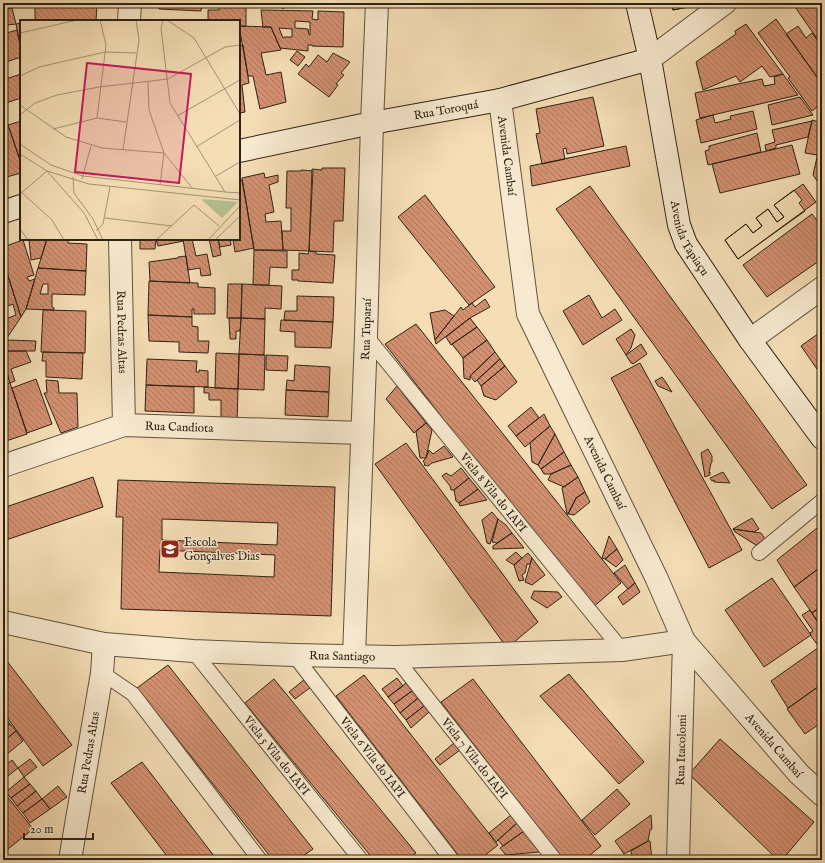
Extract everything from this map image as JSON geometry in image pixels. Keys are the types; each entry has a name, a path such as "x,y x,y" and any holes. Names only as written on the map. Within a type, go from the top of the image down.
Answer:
{"street":[{"path":"129,20 130,3"},
{"name":"Rua Tuparaí","path":"354,656 377,3"},
{"name":"Avenida Tapiaçu","path":"637,3 650,59 679,225 686,244 750,340 822,438"},
{"path":"650,59 725,3"},
{"name":"Rua Toroquá","path":"240,151 372,123 500,100 650,59"},
{"name":"Avenida Cambaí","path":"500,100 528,314 656,578 684,641 799,774 822,795"},
{"path":"3,212 20,206"},
{"name":"Rua Pedras Altas","path":"120,240 124,425"},
{"path":"750,340 822,288"},
{"name":"Rua Candiota","path":"3,466 124,425 362,433"},
{"name":"Rua Santiago","path":"3,622 104,644 193,651 354,656 395,657 622,650 684,641"},
{"name":"Rua Itacolomi","path":"678,860 684,641"},
{"name":"Rua Pedras Altas","path":"70,860 102,673 104,644"}],"lane":[{"name":"Viela 8 Vila do IAPI","path":"366,336 622,650"},
{"path":"759,553 822,501"},
{"name":"Viela 5 Vila do IAPI","path":"193,651 361,860"},
{"name":"Viela 6 Vila do IAPI","path":"294,654 452,860"},
{"name":"Viela 7 Vila do IAPI","path":"395,657 555,860"},
{"path":"102,673 133,694 260,860"}],"building":[{"path":"35,3 97,3 96,20 35,20"},
{"path":"159,3 202,3 201,11 159,9"},
{"path":"219,3 246,3 246,26 240,26 240,20 208,20 208,10 219,10"},
{"path":"277,3 288,3 283,9"},
{"path":"672,3 687,3 688,7 673,10"},
{"path":"672,3 687,3 688,7 673,10"},
{"path":"822,3 822,46 793,4"},
{"path":"12,8 16,24 7,25 5,9"},
{"path":"261,10 313,11 312,19 318,20 318,11 344,12 343,47 308,45 308,51 280,48 271,27 263,27","holes":["295,21 310,22 310,35 308,29 295,28","279,28 292,29 292,37 283,38"]},
{"path":"776,19 822,84 822,103 812,111 788,78 790,77 758,33"},
{"path":"20,23 20,40 19,40 16,24"},
{"path":"746,24 783,74 770,77 762,66 740,82 736,76 703,90 696,62 736,34 735,31"},
{"path":"240,26 271,27 281,50 261,53 266,75 281,72 286,102 260,109 253,76 248,76"},
{"path":"798,26 806,38 812,33 822,46 822,84 786,34"},
{"path":"17,30 20,44 20,57 3,63 3,34"},
{"path":"243,45 249,83 242,85 245,112 240,113 240,46"},
{"path":"297,51 305,57 298,66 290,60"},
{"path":"333,53 350,62 341,73 344,75 336,84 338,85 329,97 298,74 306,64 309,67 318,55 327,62"},
{"path":"3,67 8,78 3,80"},
{"path":"20,74 20,98 3,104 3,80"},
{"path":"783,74 798,95 700,118 695,93 762,79 764,86 775,84 774,77"},
{"path":"593,97 604,146 567,154 566,148 563,149 565,159 542,164 536,134 540,133 536,109"},
{"path":"800,97 813,115 772,125 768,105"},
{"path":"753,111 757,129 701,143 696,120 713,115 715,123 731,119 730,116"},
{"path":"812,120 822,123 822,135 817,155 805,153"},
{"path":"20,121 20,160 8,125"},
{"path":"812,121 808,137 776,145 776,148 766,151 765,145 775,142 772,130"},
{"path":"7,122 20,160 20,173 3,178 3,124"},
{"path":"757,133 761,152 708,165 705,151 709,150 709,146"},
{"path":"822,135 822,188 813,175"},
{"path":"792,145 800,174 720,193 712,164"},
{"path":"626,146 630,166 532,186 530,166"},
{"path":"322,168 345,168 343,221 334,221 333,252 309,251 312,169 322,170"},
{"path":"287,171 313,171 309,251 283,250 282,231 291,231 291,208 286,208"},
{"path":"264,173 265,178 278,175 278,182 269,185 274,212 265,214 266,222 281,221 283,250 254,250 242,178"},
{"path":"240,180 242,180 254,248 235,252 233,240 240,240"},
{"path":"803,184 816,202 738,259 725,240 746,224 753,233 762,226 756,218 768,209 777,222 784,217 774,205"},
{"path":"590,186 807,485 772,509 556,209"},
{"path":"794,190 802,200 799,203 805,211 738,259 725,240 746,224 753,233 762,226 756,218 768,209 777,222 784,217 774,205"},
{"path":"425,195 495,287 469,305 398,217"},
{"path":"812,214 822,227 822,259 767,297 743,265"},
{"path":"23,240 34,275 27,277 29,281 35,279 26,309 21,317 3,260 3,247"},
{"path":"29,240 47,240 41,258 31,260"},
{"path":"47,240 68,240 68,243 87,244 86,271 38,268"},
{"path":"140,240 156,240 155,249 140,249"},
{"path":"156,240 184,241 158,246"},
{"path":"183,240 192,240 196,256 207,254 211,275 201,276 200,268 188,270"},
{"path":"209,240 218,240 221,255 213,257"},
{"path":"218,240 230,240 231,245 220,247"},
{"path":"254,250 287,251 287,268 270,267 269,285 253,285"},
{"path":"309,251 316,252 316,254 335,255 333,283 292,280 292,270 299,270 299,253 308,254"},
{"path":"186,256 190,283 150,281 149,262"},
{"path":"3,260 21,317 3,344 3,320 16,315 13,304 3,308"},
{"path":"38,268 86,271 85,295 52,294 52,307 54,310 26,309","holes":["43,284 48,284 48,294 40,294"]},
{"path":"149,281 198,283 198,287 215,288 215,314 194,314 194,309 192,309 192,317 148,315"},
{"path":"228,284 242,284 241,318 227,318"},
{"path":"242,284 282,286 281,309 265,308 265,319 241,318"},
{"path":"589,295 602,318 615,309 622,320 583,345 563,311"},
{"path":"297,296 334,297 333,322 284,320 285,311 297,311"},
{"path":"485,299 490,307 470,318 436,344 435,340 461,307 463,310 472,303 475,307"},
{"path":"43,310 86,311 85,353 41,352"},
{"path":"445,310 454,316 435,340 430,313"},
{"path":"148,315 192,317 192,326 198,327 198,341 209,341 208,353 179,352 179,342 149,341"},
{"path":"229,318 241,318 240,331 236,331 236,339 230,339"},
{"path":"241,318 265,319 264,355 239,354"},
{"path":"470,318 477,327 451,345 446,337"},
{"path":"281,320 333,322 331,348 295,347 295,332 280,331"},
{"path":"416,324 621,583 591,609 385,344"},
{"path":"477,327 487,340 463,358 452,344"},
{"path":"631,329 635,335 631,348 626,355 616,339"},
{"path":"822,331 822,366 817,369 801,346"},
{"path":"6,340 36,341 35,351 3,351 3,344"},
{"path":"487,340 495,352 470,376 470,380 464,378 463,358"},
{"path":"641,344 647,354 633,364 626,355"},
{"path":"3,351 26,351 31,362 11,369 15,381 10,383 3,361"},
{"path":"43,352 83,353 82,379 46,377 46,361 42,361"},
{"path":"495,352 500,359 475,382 470,376"},
{"path":"216,353 239,354 238,389 215,388"},
{"path":"239,354 265,355 264,390 238,389"},
{"path":"266,355 288,356 287,371 266,370"},
{"path":"147,359 197,361 196,372 199,372 199,370 208,371 208,387 146,385"},
{"path":"500,359 505,366 481,386 477,380"},
{"path":"3,361 9,379 3,381"},
{"path":"640,363 742,550 709,568 611,378"},
{"path":"295,365 330,367 329,392 286,390 287,380 294,381"},
{"path":"505,366 517,382 496,400 484,396 481,386"},
{"path":"662,377 672,392 658,386 655,381"},
{"path":"36,379 52,424 27,433 12,388"},
{"path":"46,380 58,381 59,393 77,393 78,427 61,433 44,393 47,393"},
{"path":"3,382 6,384 10,383 27,434 3,442"},
{"path":"146,385 194,387 194,413 145,411"},
{"path":"397,386 426,423 414,433 386,399"},
{"path":"204,387 238,389 237,423 221,422 221,400 209,400 209,393 204,393"},
{"path":"286,390 329,392 328,417 285,415"},
{"path":"531,407 539,418 516,436 508,426"},
{"path":"544,414 550,426 525,447 516,436"},
{"path":"426,423 432,430 426,458 420,458 416,431"},
{"path":"550,426 555,434 538,465 532,462 530,443"},
{"path":"555,434 564,452 541,469 538,465"},
{"path":"406,443 538,622 507,648 375,464"},
{"path":"444,446 453,457 432,463 428,466 424,465 425,464 423,461 429,450 433,454"},
{"path":"708,449 712,456 712,462 709,473 710,472 710,475 705,477 701,453"},
{"path":"564,452 571,465 551,474 544,474 541,469"},
{"path":"571,465 578,477 564,487 548,480 551,474"},
{"path":"461,468 469,478 454,490 451,490 450,486 442,476 446,473 451,476"},
{"path":"723,472 730,483 714,482 714,480 712,481 710,478"},
{"path":"93,477 103,507 3,541 3,508"},
{"path":"578,477 585,492 576,498 567,514 562,488"},
{"path":"469,478 478,489 459,503 456,501 454,490"},
{"path":"118,480 335,487 331,616 121,609 123,517 116,517","holes":["162,519 278,523 277,545 162,540","160,550 275,555 274,577 159,572"]},
{"path":"478,489 487,500 460,506 459,503"},
{"path":"585,492 590,502 574,515 568,514 576,498"},
{"path":"492,512 498,519 490,544 487,543 482,520"},
{"path":"752,518 759,529 754,532 733,529"},
{"path":"498,519 506,525 512,533 497,543 492,542"},
{"path":"822,524 822,566 794,587 777,560"},
{"path":"733,529 761,533 765,539 756,545 735,532"},
{"path":"512,533 524,548 493,549 493,546"},
{"path":"609,536 617,549 605,559 602,558"},
{"path":"617,549 623,560 616,567 605,559"},
{"path":"516,552 522,558 514,565 506,560"},
{"path":"528,553 532,558 530,564 527,564 525,573 522,575 524,580 519,581 514,565"},
{"path":"532,558 545,575 532,585 525,582"},
{"path":"625,565 635,583 628,589 614,573"},
{"path":"822,566 822,606 812,613 794,587"},
{"path":"772,578 811,635 764,667 725,610"},
{"path":"635,583 640,592 623,605 618,597"},
{"path":"534,591 558,592 562,597 547,608 531,598"},
{"path":"818,608 821,612 822,611 822,629 812,613"},
{"path":"810,610 822,629 822,645 819,647 811,636 810,633 813,631 802,615"},
{"path":"822,645 822,684 788,708 771,681"},
{"path":"3,656 72,745 43,766 3,712"},
{"path":"168,665 313,849 297,860 273,860 137,688"},
{"path":"569,674 644,762 619,784 540,696"},
{"path":"364,675 498,845 479,860 462,860 336,696"},
{"path":"397,678 403,686 388,697 382,689"},
{"path":"274,679 416,853 407,860 374,860 245,703"},
{"path":"305,679 311,687 295,699 289,692"},
{"path":"473,679 601,846 584,860 563,860 441,702"},
{"path":"406,683 412,691 394,704 388,697"},
{"path":"822,684 822,722 805,734 787,709"},
{"path":"412,691 418,698 400,713 394,704"},
{"path":"418,698 424,706 406,720 400,713"},
{"path":"424,706 429,712 411,728 406,720"},
{"path":"3,716 10,724 3,729"},
{"path":"10,724 16,731 3,742 3,729"},
{"path":"16,731 23,741 6,755 3,751 3,742"},
{"path":"720,739 814,822 782,860 778,860 689,774"},
{"path":"454,743 460,750 440,765 435,759"},
{"path":"30,759 37,767 24,777 18,768"},
{"path":"12,760 18,768 3,780 3,767"},
{"path":"142,762 214,856 209,860 170,860 111,783"},
{"path":"24,777 30,784 11,798 6,792"},
{"path":"30,784 36,791 17,806 11,798"},
{"path":"58,786 67,797 50,809 42,799"},
{"path":"617,789 630,804 595,835 582,820"},
{"path":"3,791 33,829 3,853"},
{"path":"36,791 42,799 23,813 17,806"},
{"path":"42,799 50,809 30,823 23,813"},
{"path":"511,815 517,823 496,842 489,833"},
{"path":"651,815 652,829 650,830 648,841 624,854 615,841"},
{"path":"517,823 524,831 503,846 498,840"},
{"path":"524,831 539,852 506,855 500,848"},
{"path":"650,841 652,860 632,860 631,851"}],"place":[{"name":"Escola Gonçalves Dias","path":"170,549"}]}
